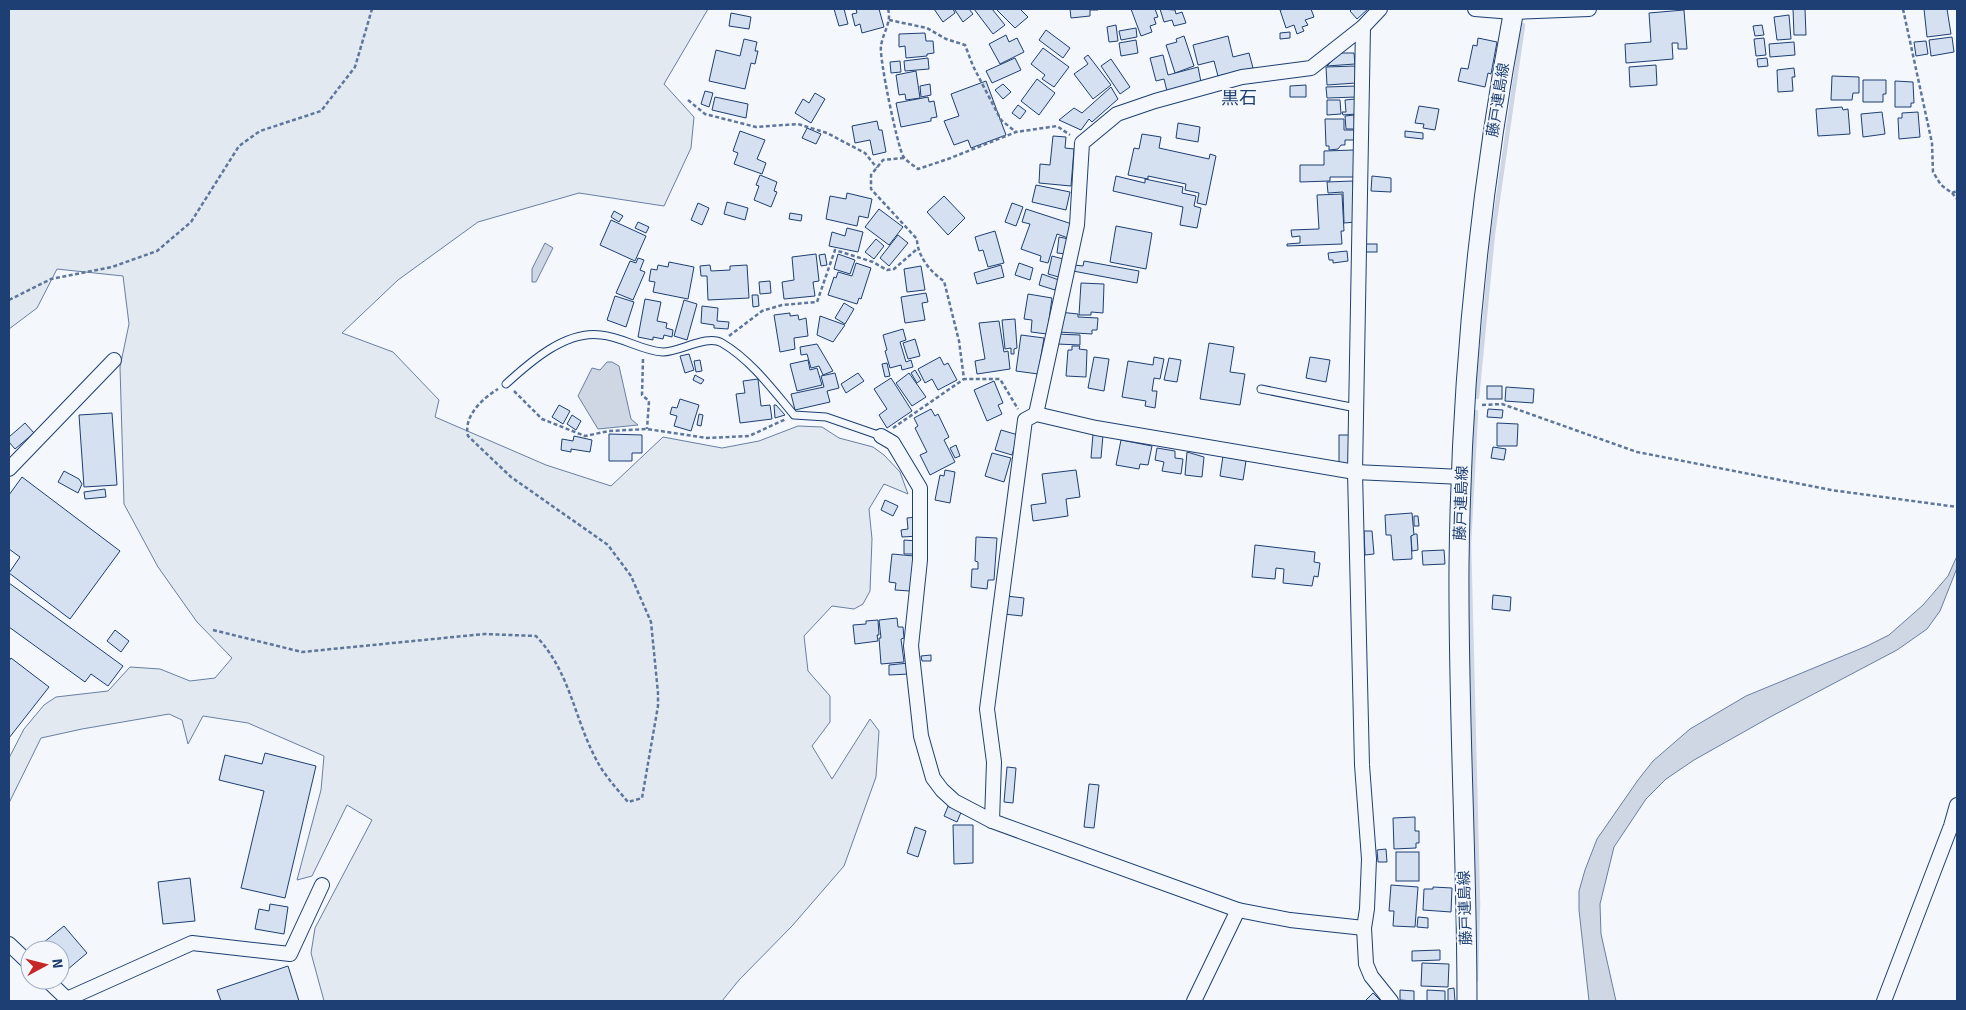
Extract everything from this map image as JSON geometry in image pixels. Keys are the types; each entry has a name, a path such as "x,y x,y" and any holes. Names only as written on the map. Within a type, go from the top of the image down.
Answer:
{"main road":[{"name":"藤戸連島線","path":"1467,1001 1459,567 1465,405 1488,176 1499,92 1513,10"}],"street":[{"path":"992,821 994,762 986,709 1030,417 1077,225 1082,143 1117,114 1155,101 1242,77 1311,68 1363,27 1380,9"},
{"path":"1475,9 1589,9"},
{"path":"1363,27 1355,472 1361,756 1370,859 1364,928 1366,964 1372,976 1391,1001"},
{"path":"9,469 114,360"},
{"path":"1030,417 1355,472 1462,477"},
{"path":"881,436 893,443 920,488 920,560 911,646 920,736 933,778 942,790 954,800 992,821 1238,910 1290,920 1364,928"},
{"path":"1884,1001 1948,835 1957,805"},
{"path":"58,990 68,1000 192,943 290,954 322,885"},
{"path":"1194,1001 1238,910"},
{"path":"9,944 20,954"}],"lane":[{"path":"506,384 563,342 581,336 600,334 644,348 665,352 703,342 721,342 766,381 794,415 826,416 881,436"},
{"path":"1261,389 1356,408"}],"path":[{"path":"9,300 51,279 112,267 157,251 191,222 239,146 260,131 321,111 355,67 372,9"},
{"path":"888,9 889,20 880,47 897,139 904,158 918,169 1016,132 1057,126 1082,143"},
{"path":"1903,9 1932,143 1933,172 1941,185 1952,192 1957,199"},
{"path":"889,20 927,28 946,39 964,45 1001,120 1016,132"},
{"path":"688,100 705,114 756,127 798,124 827,133 865,153 877,168"},
{"path":"904,158 883,160 871,175 871,190 917,238 917,249 934,275 944,281 959,340 964,379"},
{"path":"1952,192 1957,191"},
{"path":"721,342 762,311 782,305 817,302 835,250 873,262 886,270 894,268 917,249"},
{"path":"644,348 642,395 649,401 647,429"},
{"path":"881,436 964,379 1000,379 1030,417"},
{"path":"213,630 302,652 484,634 536,636 549,650 560,670 597,761 628,802 642,798 658,706 651,622 631,576 608,545 511,477 468,436 466,429 477,406 485,397 506,384 542,419 585,436 647,429 706,438 749,436 794,415"},
{"path":"1465,405 1502,404 1637,452 1831,490 1957,507"}],"shaded area":[{"path":"9,9 708,9 664,84 694,117 691,148 664,206 579,193 478,222 398,280 342,333 393,352 439,400 435,417 546,465 611,486 663,437 722,448 759,441 798,426 822,427 839,438 873,447 884,455 900,472 908,494 884,484 869,509 872,539 870,591 863,604 854,609 832,606 804,636 808,671 830,696 830,722 812,746 832,779 870,719 879,731 876,777 844,866 792,926 739,980 722,1001 324,1001 311,953 315,928 372,820 347,805 312,876 297,880 321,790 324,756 248,723 203,716 188,744 182,720 169,714 41,738 9,803 9,758 24,729 44,705 56,697 108,691 130,667 160,669 190,681 215,678 232,658 197,622 158,567 124,504 120,367 129,324 123,276 57,269 37,308 9,329"},
{"path":"545,243 553,248 536,282 532,282 532,269"},
{"path":"607,362 612,362 619,366 631,419 638,425 598,429 578,396 592,368 600,370"},
{"path":"1957,556 1957,568 1940,611 1927,629 1897,650 1772,716 1694,760 1666,779 1646,799 1614,847 1600,904 1601,934 1616,1001 1589,1001 1579,910 1579,891 1597,839 1653,761 1690,729 1746,696 1889,635 1923,605 1948,576"}],"building":[{"path":"834,9 844,9 848,24 839,26"},
{"path":"856,9 879,9 884,27 862,33 860,24 855,26 852,14 857,13"},
{"path":"934,9 953,9 955,13 943,22"},
{"path":"956,9 969,9 973,14 963,22"},
{"path":"974,9 992,9 1005,25 993,34"},
{"path":"1020,9 1028,17 1015,28 997,10"},
{"path":"1070,9 1098,10 1090,10 1090,16 1071,18"},
{"path":"1131,9 1155,9 1158,17 1154,18 1156,24 1150,26 1152,32 1141,36"},
{"path":"1160,9 1175,10 1176,14 1182,12 1186,23 1174,26 1172,20 1164,22"},
{"path":"1311,9 1314,17 1305,20 1308,25 1302,27 1304,31 1297,34 1294,25 1286,28 1280,10"},
{"path":"1352,9 1368,9 1357,19 1350,11"},
{"path":"1793,9 1805,9 1806,35 1794,35"},
{"path":"1924,9 1947,9 1951,34 1927,37"},
{"path":"1684,10 1687,49 1678,49 1678,43 1672,43 1673,59 1626,63 1625,44 1651,42 1649,13"},
{"path":"731,13 751,17 749,29 729,26"},
{"path":"1789,15 1791,39 1777,40 1774,17"},
{"path":"1116,25 1118,41 1109,42 1107,27"},
{"path":"1762,25 1764,35 1755,36 1753,26"},
{"path":"1136,28 1137,37 1121,40 1119,31"},
{"path":"1046,30 1070,48 1063,58 1039,40"},
{"path":"1290,32 1290,38 1280,39 1280,33"},
{"path":"925,33 926,41 933,41 934,53 927,54 927,56 906,58 905,46 899,47 899,34"},
{"path":"1006,35 1009,42 1017,38 1024,52 1000,64 989,44"},
{"path":"1184,36 1194,66 1175,73 1166,45 1177,42 1176,39"},
{"path":"1228,36 1233,57 1249,53 1253,68 1218,76 1214,61 1198,65 1193,45"},
{"path":"1952,37 1954,52 1931,56 1929,40"},
{"path":"1478,38 1497,42 1491,74 1488,73 1485,87 1458,81 1461,68 1468,69 1473,45 1477,46"},
{"path":"1764,38 1766,55 1756,56 1754,39"},
{"path":"744,39 757,42 755,51 758,51 755,64 751,63 745,89 709,81 716,50 740,56"},
{"path":"1136,40 1138,53 1121,56 1119,43"},
{"path":"1926,41 1928,54 1916,56 1914,42"},
{"path":"1794,42 1795,55 1770,57 1769,44"},
{"path":"1043,48 1069,67 1054,87 1042,79 1045,75 1031,64"},
{"path":"1339,53 1354,53 1355,64 1327,66"},
{"path":"1088,55 1111,85 1093,99 1074,74 1088,64 1084,58"},
{"path":"1163,55 1168,75 1198,67 1201,82 1167,91 1164,79 1156,81 1150,58"},
{"path":"928,58 929,69 905,71 904,61"},
{"path":"1015,58 1021,70 992,83 986,71"},
{"path":"1767,58 1768,66 1758,67 1757,59"},
{"path":"1111,59 1130,87 1120,94 1101,66"},
{"path":"900,61 901,72 891,73 890,62"},
{"path":"1656,65 1657,85 1630,87 1629,67"},
{"path":"1355,66 1356,83 1327,85 1326,67"},
{"path":"1794,68 1795,77 1792,77 1793,91 1778,92 1777,70"},
{"path":"916,71 920,98 906,100 905,94 899,95 896,75"},
{"path":"1832,76 1859,77 1859,93 1853,93 1852,100 1831,100"},
{"path":"1037,79 1055,93 1039,115 1021,101"},
{"path":"1863,80 1886,80 1886,94 1883,94 1883,102 1863,102"},
{"path":"986,81 1006,135 971,148 968,140 954,145 944,121 959,116 951,94"},
{"path":"1895,81 1913,82 1914,103 1911,103 1911,107 1895,107"},
{"path":"930,84 931,95 921,97 920,86"},
{"path":"1003,84 1011,92 1003,99 995,90"},
{"path":"1306,85 1306,97 1290,97 1290,86"},
{"path":"1356,86 1357,97 1327,98 1326,87"},
{"path":"1111,87 1118,99 1092,122 1089,119 1081,130 1059,120 1074,108 1082,113"},
{"path":"705,91 713,93 709,107 701,104"},
{"path":"815,93 825,99 811,123 795,113 803,99 809,103"},
{"path":"715,97 748,104 746,118 712,110"},
{"path":"928,97 929,102 934,101 937,117 931,118 931,121 901,127 896,103"},
{"path":"1355,99 1356,114 1343,115 1342,112 1346,112 1345,100"},
{"path":"1327,100 1340,100 1341,114 1327,115"},
{"path":"1018,105 1026,111 1020,119 1012,113"},
{"path":"1419,106 1439,109 1435,130 1423,128 1424,124 1415,123"},
{"path":"1842,107 1843,110 1848,109 1850,134 1818,136 1816,109"},
{"path":"1882,112 1885,134 1863,137 1861,114"},
{"path":"1918,112 1920,137 1899,139 1898,118 1902,118 1902,113"},
{"path":"1354,115 1355,129 1346,129 1345,116"},
{"path":"1325,119 1344,119 1344,130 1354,130 1355,140 1345,140 1345,145 1341,145 1338,149 1329,150 1329,146 1326,146"},
{"path":"877,121 879,130 882,130 886,152 873,155 870,140 855,143 852,126"},
{"path":"1178,123 1200,127 1198,142 1176,138"},
{"path":"807,128 821,134 816,144 802,138"},
{"path":"740,131 765,140 757,159 766,163 762,174 734,164 738,153 733,151"},
{"path":"1405,131 1423,133 1423,139 1405,137"},
{"path":"1142,134 1161,137 1159,148 1209,159 1210,154 1216,156 1206,205 1197,203 1199,193 1185,190 1186,184 1148,176 1148,179 1128,175 1134,148 1139,149"},
{"path":"1053,136 1066,137 1065,148 1074,149 1071,186 1039,183 1040,164 1050,165"},
{"path":"1354,150 1355,177 1330,177 1330,181 1300,182 1300,165 1324,165 1324,151"},
{"path":"760,175 777,182 774,191 777,192 771,207 754,200 759,186 756,185"},
{"path":"1116,176 1145,183 1145,179 1183,187 1182,193 1196,196 1194,206 1201,208 1197,228 1180,225 1183,207 1113,191"},
{"path":"1372,176 1391,178 1391,192 1371,191"},
{"path":"1353,181 1356,222 1344,223 1343,192 1328,193 1327,182"},
{"path":"1036,185 1070,192 1066,210 1032,202"},
{"path":"847,193 872,199 868,218 859,216 857,226 826,219 830,196 846,199"},
{"path":"1342,194 1344,231 1341,231 1342,244 1287,246 1287,244 1300,243 1300,236 1292,237 1291,230 1319,229 1317,195"},
{"path":"944,196 965,218 948,235 927,212"},
{"path":"727,202 748,208 745,220 724,214"},
{"path":"698,203 709,208 702,225 691,220"},
{"path":"1012,203 1023,207 1016,226 1005,222"},
{"path":"879,209 903,227 889,245 865,227"},
{"path":"1026,209 1072,224 1068,238 1057,234 1048,263 1040,261 1041,256 1021,249 1030,224 1022,222"},
{"path":"614,211 623,216 619,222 611,217"},
{"path":"790,213 802,215 801,221 789,219"},
{"path":"611,220 646,236 635,261 600,245"},
{"path":"638,222 649,227 646,233 635,228"},
{"path":"1116,226 1152,233 1146,269 1110,262"},
{"path":"847,228 863,232 858,252 829,246 832,232 845,236"},
{"path":"995,231 1004,263 988,267 983,250 979,251 975,237"},
{"path":"898,235 908,243 889,266 880,258"},
{"path":"1059,237 1069,239 1067,254 1057,253"},
{"path":"876,239 884,246 874,259 865,252"},
{"path":"1364,244 1377,244 1377,252 1364,252"},
{"path":"1347,251 1348,261 1333,263 1333,260 1329,260 1328,253"},
{"path":"816,254 819,281 813,282 815,296 784,299 782,282 794,280 792,257"},
{"path":"825,254 827,265 821,266 819,255"},
{"path":"838,254 855,260 850,274 834,269"},
{"path":"1052,256 1067,260 1062,278 1048,274"},
{"path":"638,258 644,260 640,270 645,272 633,300 616,293 630,261 636,263"},
{"path":"1084,261 1139,271 1137,283 1073,271 1074,265 1083,266"},
{"path":"669,262 694,267 688,299 653,292 655,282 649,281 651,269 657,270 658,265 668,267"},
{"path":"856,263 871,268 861,299 859,298 857,304 828,295 834,277 836,278 838,272 852,276"},
{"path":"1019,263 1033,268 1030,280 1015,275"},
{"path":"710,265 711,271 730,270 730,266 747,265 749,298 708,300 707,276 701,276 700,266"},
{"path":"1001,265 1004,277 977,284 974,273"},
{"path":"921,266 925,290 907,292 904,269"},
{"path":"1042,274 1059,280 1055,290 1039,285"},
{"path":"770,281 771,293 760,294 759,282"},
{"path":"1081,283 1104,284 1103,313 1091,312 1091,315 1079,315"},
{"path":"926,293 928,302 922,303 925,320 905,323 901,297"},
{"path":"1028,294 1052,298 1047,334 1031,332 1032,320 1024,319"},
{"path":"752,295 758,295 759,306 753,307"},
{"path":"615,296 634,302 626,327 607,320"},
{"path":"645,299 661,302 657,321 667,323 666,328 673,330 672,337 664,335 663,339 653,337 653,340 638,337"},
{"path":"684,300 697,304 687,340 674,336"},
{"path":"844,303 854,309 845,324 835,318"},
{"path":"702,306 718,308 717,321 729,322 728,329 714,328 714,325 701,323"},
{"path":"1059,312 1078,314 1078,317 1098,318 1097,330 1092,330 1092,334 1058,332"},
{"path":"790,313 790,316 798,315 799,320 806,318 808,336 794,338 795,349 780,352 774,315"},
{"path":"820,316 845,325 833,342 817,335"},
{"path":"1015,319 1017,348 1014,349 1014,354 1011,354 1011,348 1005,349 1002,320"},
{"path":"999,321 1004,352 1008,351 1010,369 977,374 975,361 985,359 979,323"},
{"path":"903,329 906,340 900,342 906,362 911,360 913,367 902,370 901,365 890,368 883,335"},
{"path":"1057,334 1080,335 1080,345 1057,344"},
{"path":"1021,335 1044,338 1038,374 1016,371"},
{"path":"915,339 920,356 908,359 903,343"},
{"path":"1209,343 1234,347 1230,372 1245,374 1240,405 1200,399"},
{"path":"817,344 833,371 823,375 819,366 811,368 807,354 801,355 800,347"},
{"path":"1072,346 1080,346 1079,349 1087,350 1086,377 1066,376 1068,350 1072,350"},
{"path":"689,354 694,370 685,373 680,356"},
{"path":"940,357 944,365 948,363 957,380 938,390 932,379 925,383 918,369"},
{"path":"1094,357 1109,359 1104,391 1088,388"},
{"path":"1154,357 1164,359 1160,379 1154,378 1152,391 1157,391 1155,408 1145,406 1146,401 1122,397 1128,361 1153,365"},
{"path":"1310,357 1330,360 1326,382 1306,378"},
{"path":"1169,358 1181,360 1177,382 1164,380"},
{"path":"700,360 702,371 696,372 694,361"},
{"path":"808,360 810,370 817,368 822,385 797,391 790,364"},
{"path":"887,363 890,376 885,377 882,364"},
{"path":"915,370 921,380 917,383 911,373"},
{"path":"835,373 839,388 827,391 830,402 795,410 791,394 824,387 821,376"},
{"path":"858,373 864,381 846,393 841,384"},
{"path":"909,373 926,397 912,406 896,383"},
{"path":"695,375 704,380 701,384 693,380"},
{"path":"891,378 912,411 887,428 879,415 887,409 874,389"},
{"path":"758,379 761,406 770,405 772,419 740,423 736,394 745,393 743,381"},
{"path":"994,381 1003,403 998,405 1002,414 987,421 974,390"},
{"path":"1487,386 1502,386 1502,399 1487,399"},
{"path":"1506,387 1534,389 1533,403 1505,401"},
{"path":"680,399 699,405 691,431 674,426 677,416 670,414 672,407 677,408"},
{"path":"559,405 570,411 563,424 552,417"},
{"path":"774,405 776,405 785,415 775,418"},
{"path":"931,409 935,416 938,414 949,437 944,440 955,462 930,475 920,455 927,452 915,428 918,426 914,418"},
{"path":"1488,409 1503,410 1502,418 1487,417"},
{"path":"112,413 117,485 84,487 79,415"},
{"path":"699,414 703,415 701,426 697,425"},
{"path":"572,415 581,421 576,430 567,424"},
{"path":"25,423 34,433 15,449 9,442 9,437"},
{"path":"1497,423 1518,424 1517,446 1497,446"},
{"path":"1001,430 1018,435 1012,455 995,450"},
{"path":"609,434 642,435 642,453 632,453 632,461 609,461"},
{"path":"1093,434 1103,435 1101,458 1091,458"},
{"path":"1339,435 1351,435 1351,465 1339,465"},
{"path":"574,436 592,440 590,452 571,449 571,452 561,450 562,439 573,441"},
{"path":"1121,440 1152,446 1148,465 1140,464 1139,469 1116,465"},
{"path":"956,445 960,456 955,458 950,448"},
{"path":"1493,447 1506,449 1504,460 1491,458"},
{"path":"1157,448 1175,451 1175,458 1183,459 1181,474 1162,471 1164,462 1155,460"},
{"path":"1187,452 1204,457 1202,477 1185,475"},
{"path":"992,453 1011,458 1004,482 985,476"},
{"path":"1223,456 1246,461 1243,480 1220,476"},
{"path":"945,470 955,472 950,503 935,500 940,475 944,476"},
{"path":"1076,470 1080,497 1066,499 1068,516 1033,521 1031,505 1046,503 1042,474"},
{"path":"64,471 79,479 82,484 78,493 58,482"},
{"path":"22,477 120,551 70,619 9,573 20,557 9,549 9,495"},
{"path":"105,489 106,497 85,499 84,492"},
{"path":"885,500 898,506 893,516 881,510"},
{"path":"1412,513 1414,535 1411,536 1412,559 1393,560 1391,535 1386,535 1385,515"},
{"path":"1414,516 1418,516 1419,526 1414,526"},
{"path":"917,517 919,536 902,537 901,530 908,529 907,518"},
{"path":"1364,531 1372,531 1374,554 1365,555"},
{"path":"1417,534 1418,550 1412,551 1411,536"},
{"path":"976,537 997,538 994,580 988,580 987,589 971,587 972,569 978,569 978,562 975,561"},
{"path":"904,540 917,541 916,554 904,554"},
{"path":"1255,545 1315,552 1314,562 1320,563 1318,577 1314,576 1312,586 1283,583 1284,569 1276,568 1275,579 1252,577"},
{"path":"1444,550 1445,564 1423,565 1422,551"},
{"path":"892,554 914,556 910,591 895,590 896,583 889,582"},
{"path":"9,583 123,666 108,686 91,674 85,682 9,627"},
{"path":"1493,595 1511,597 1510,611 1492,609"},
{"path":"1006,596 1024,598 1022,616 1004,614"},
{"path":"897,618 898,627 903,627 904,638 901,639 904,662 881,664 879,620"},
{"path":"878,620 878,641 855,644 853,625 866,624 866,621"},
{"path":"115,630 129,641 121,652 107,641"},
{"path":"931,655 931,661 922,661 921,656"},
{"path":"11,658 49,687 9,738 9,661"},
{"path":"909,663 909,674 889,675 889,665"},
{"path":"265,753 316,766 285,898 241,888 264,791 219,780 225,755 262,764"},
{"path":"1007,767 1016,768 1013,803 1004,802"},
{"path":"1089,784 1099,785 1094,828 1084,827"},
{"path":"949,804 962,810 957,822 944,816"},
{"path":"1415,817 1415,831 1419,831 1419,843 1416,843 1416,848 1394,849 1393,818"},
{"path":"953,825 973,825 973,863 954,864"},
{"path":"915,827 926,831 918,857 907,853"},
{"path":"1386,849 1387,862 1378,862 1377,850"},
{"path":"1396,852 1419,852 1419,881 1396,881"},
{"path":"190,878 195,921 163,924 158,882"},
{"path":"1391,885 1418,887 1415,927 1393,926 1394,911 1389,911"},
{"path":"1433,887 1452,888 1451,912 1423,910 1424,889 1433,889"},
{"path":"270,904 288,907 284,934 255,929 259,909 269,911"},
{"path":"1418,917 1428,918 1428,928 1417,927"},
{"path":"64,926 87,953 70,967 70,940 47,940"},
{"path":"1440,950 1440,960 1412,961 1412,951"},
{"path":"1422,963 1449,964 1448,987 1421,986"},
{"path":"288,966 299,1001 221,1001 217,990"},
{"path":"1454,988 1455,1001 1448,1001 1448,989"},
{"path":"1400,990 1414,991 1414,1001 1400,1000"},
{"path":"1427,990 1445,991 1445,1001 1427,1001"},
{"path":"1373,993 1381,1001 1366,1000"}],"waterway":[{"path":"1477,397 1493,233 1523,25"},
{"path":"1476,412 1469,543 1478,904 1476,980"}],"district":[{"name":"黒石","path":"1239,98"}]}
